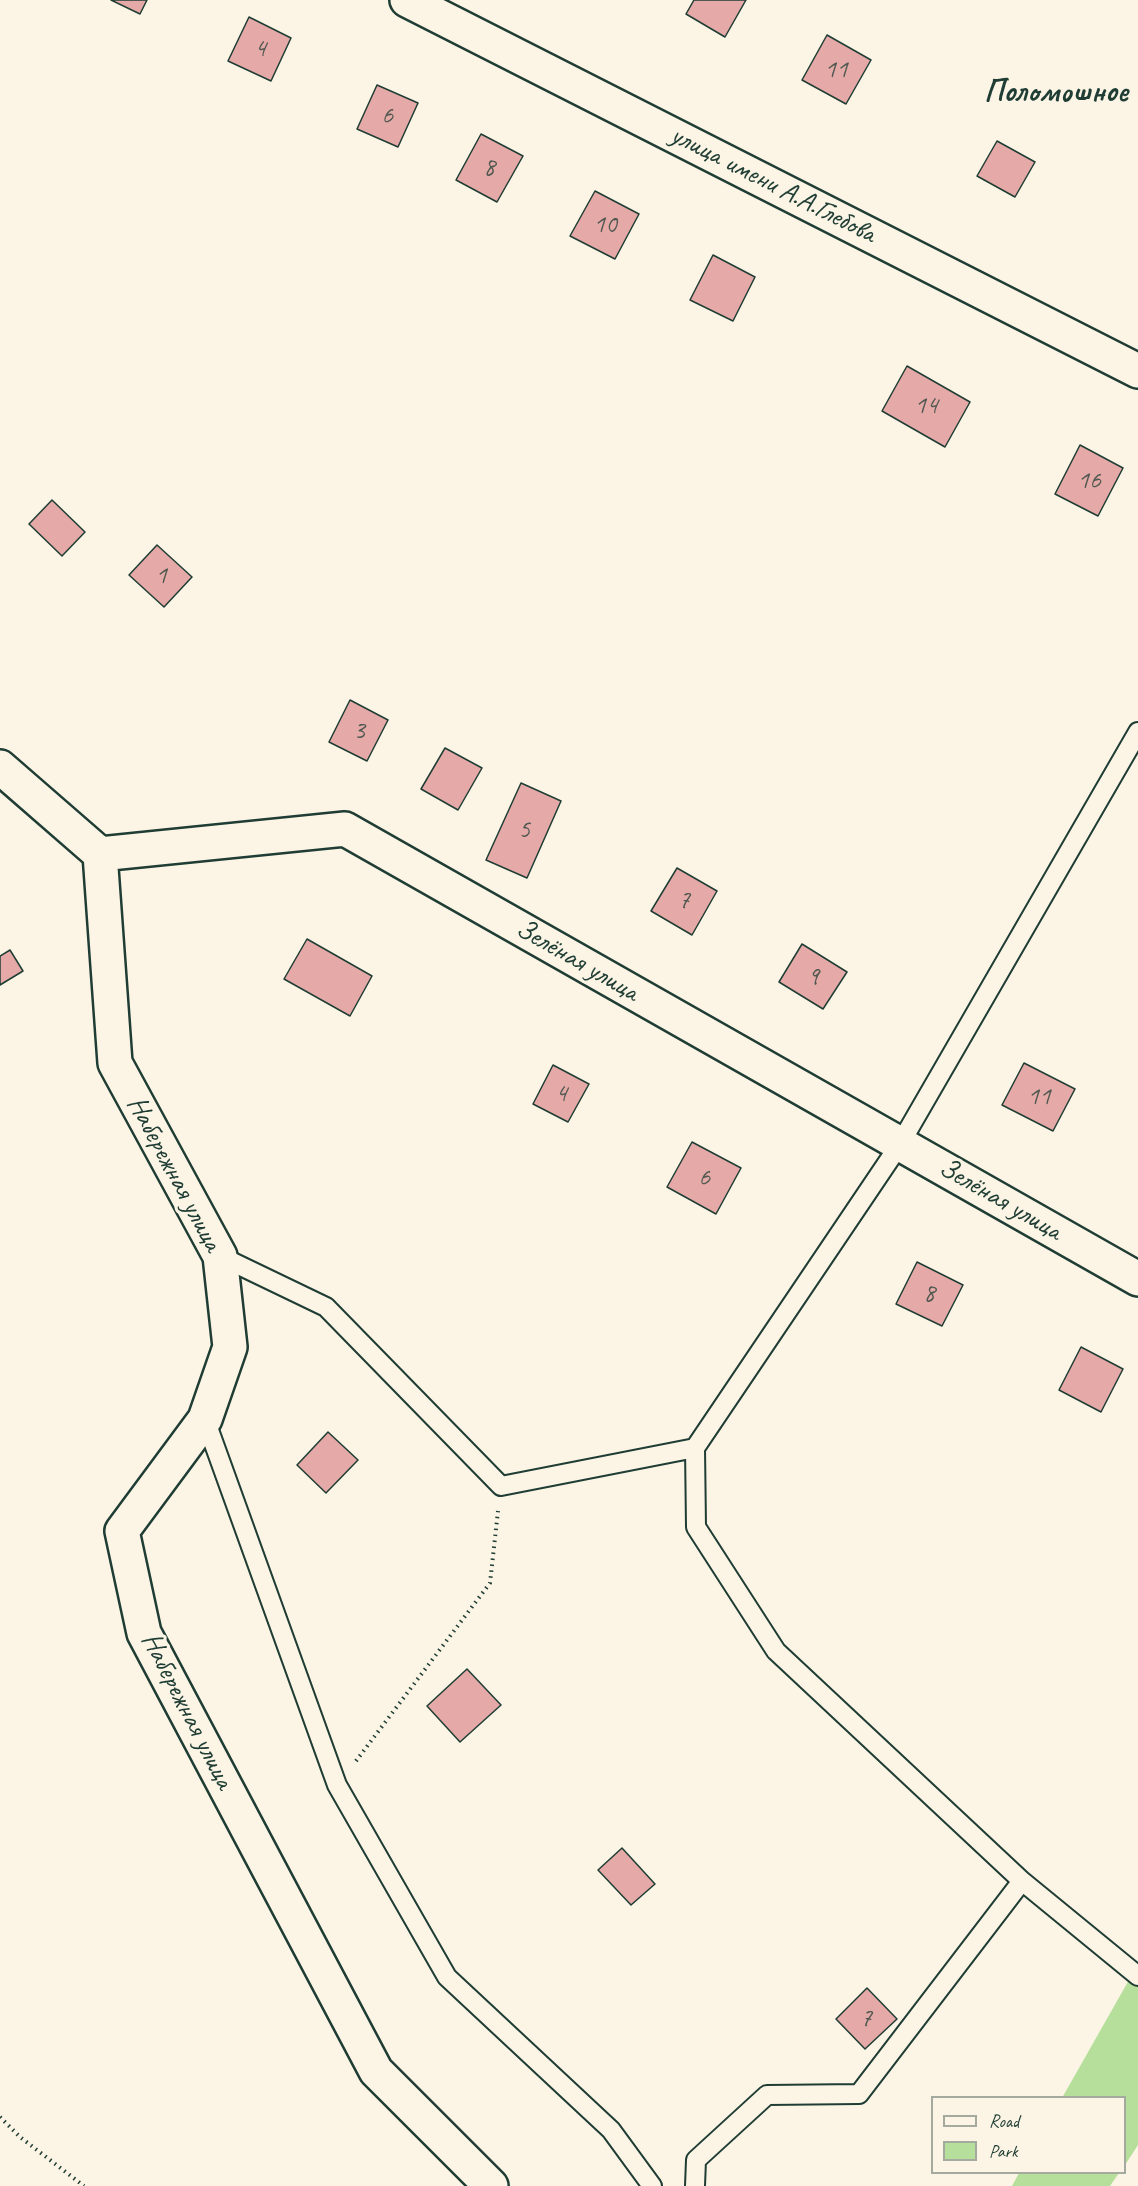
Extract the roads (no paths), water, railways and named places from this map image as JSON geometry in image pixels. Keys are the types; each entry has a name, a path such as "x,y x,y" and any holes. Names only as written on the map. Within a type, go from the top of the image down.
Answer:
{"street":[{"name":"улица имени А.А.Глебова","path":"407,0 1138,370"},
{"path":"0,767 100,854"},
{"name":"Зелёная улица","path":"100,854 345,829 1138,1279"},
{"name":"Набережная улица","path":"100,854 115,1063 220,1256 230,1347 205,1419 122,1531 144,1633 376,2072 491,2186"}],"lane":[{"path":"1138,732 900,1144 694,1448 696,1527 776,1651 1022,1881 1138,1976"},
{"path":"220,1256 326,1307 501,1486 694,1448"},
{"path":"205,1419 338,1785 447,1977 611,2130 651,2186"},
{"path":"695,2186 696,2160 767,2095 859,2094 1022,1881"}],"district":[{"name":"Поломошное","path":"1056,93"}]}
